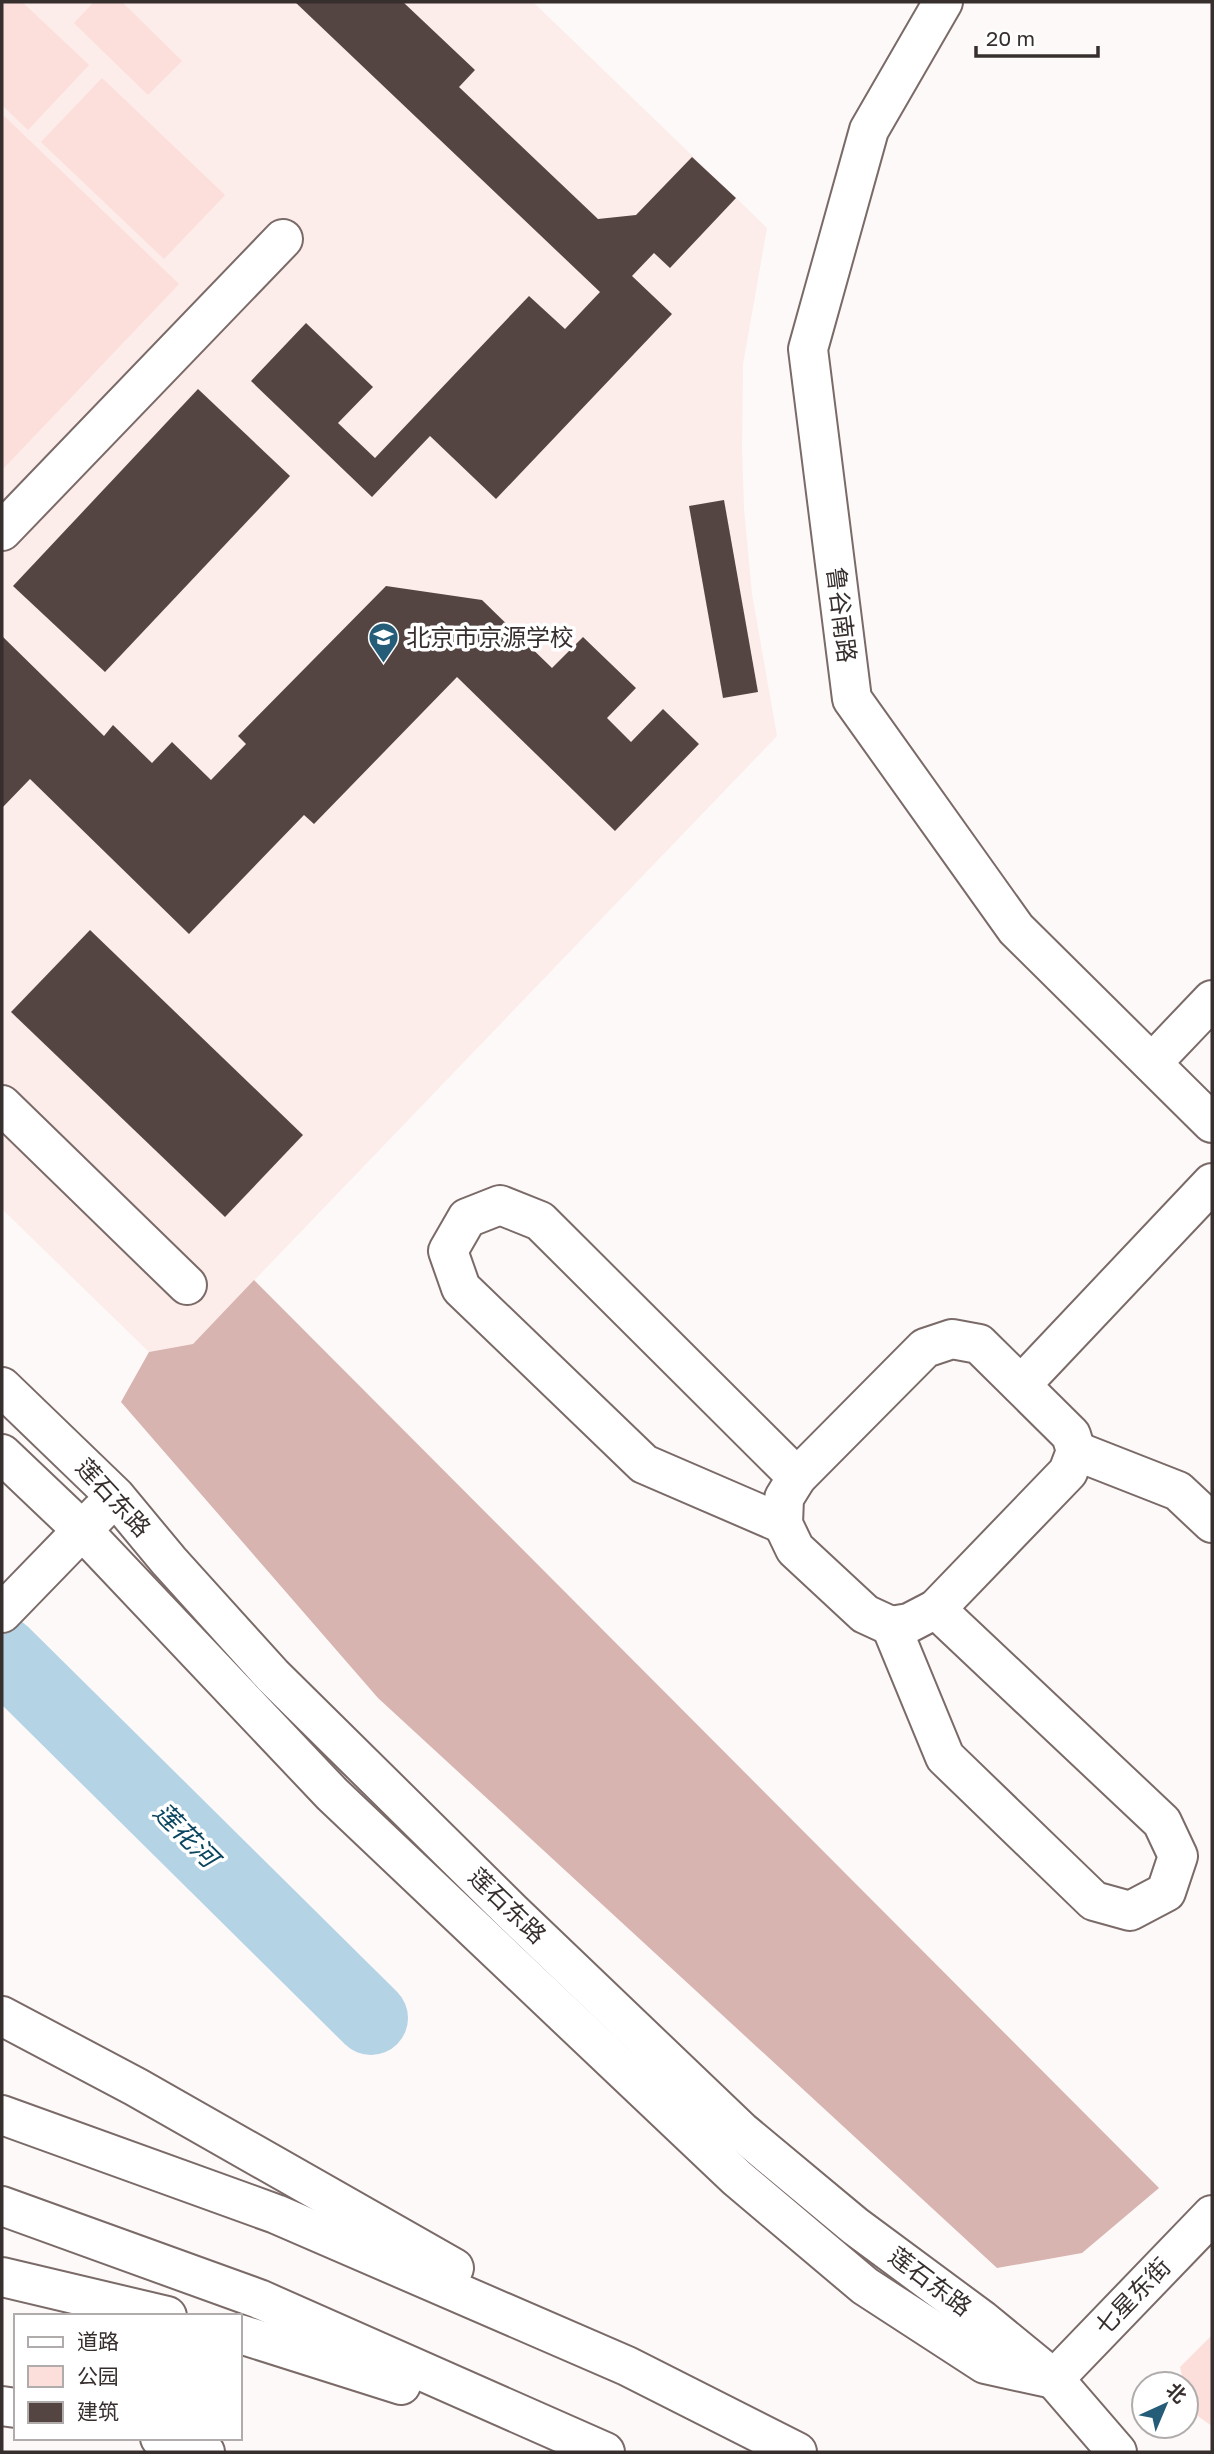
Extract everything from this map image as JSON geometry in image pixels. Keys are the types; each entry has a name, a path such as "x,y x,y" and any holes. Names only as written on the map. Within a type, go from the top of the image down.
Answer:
{"main road":[{"name":"鲁谷南路","path":"943,2 869,130 808,349 852,699 1016,929 1212,1123"},
{"path":"2,531 283,239"},
{"path":"1152,1063 1212,1000"},
{"path":"2,1105 187,1285"},
{"path":"1021,1385 1212,1184"},
{"path":"783,1524 644,1464 499,1325 461,1288 448,1251 467,1218 500,1205 540,1221 797,1477"},
{"path":"952,1339 979,1344 1021,1385 1071,1435 1076,1451 1068,1472 936,1609 909,1623 891,1626 865,1614 795,1549 783,1524 784,1498 797,1477 925,1348 952,1339"},
{"name":"莲石东路","path":"2,1387 115,1496 169,1561 273,1676 522,1922 740,2131 855,2226 982,2320 1054,2379 1117,2452"},
{"path":"1076,1451 1178,1491 1212,1522"},
{"name":"莲石东路","path":"2,1454 82,1530 332,1794 737,2178 865,2286 985,2364 1054,2379"},
{"path":"2,1614 115,1496"},
{"path":"891,1626 944,1758 1094,1901 1130,1911 1166,1892 1178,1856 1162,1822 936,1609"},
{"path":"2,2016 148,2094 627,2366 797,2452"},
{"path":"2,2115 276,2214 627,2366"},
{"path":"2,2206 259,2299 600,2449"},
{"name":"七星东街","path":"1054,2379 1212,2216"},
{"path":"2,2277 159,2314"},
{"path":"242,2334 600,2449"},
{"path":"166,2440 205,2452"}],"shaded area":[{"name":"北京市京源学校","path":"2,2 533,2 767,228 743,364 742,449 744,509 752,594 777,736 193,1344 149,1352 2,1209"},
{"path":"254,1280 1159,2188 1082,2253 997,2268 378,1698 121,1402 149,1352 193,1344"}],"green space":[{"path":"2,2 22,2 89,65 28,130 2,105"},
{"path":"94,2 122,2 182,61 148,95 74,23"},
{"path":"102,78 225,195 164,259 41,142"},
{"path":"2,114 179,284 2,470"},
{"path":"1212,2335 1212,2426 1200,2418 1200,2370 1181,2370 1180,2367"}],"building":[{"path":"295,2 403,2 475,70 459,87 598,219 636,215 692,157 736,198 670,268 654,253 632,276 672,314 496,499 430,436 372,497 251,381 306,323 373,387 338,423 375,458 529,296 565,329 600,292"},
{"path":"198,389 290,476 105,672 13,586"},
{"path":"724,500 758,692 723,698 689,506"},
{"path":"386,586 482,600 552,668 583,637 636,688 607,718 631,742 663,709 699,744 615,831 457,677 314,824 304,815 189,934 30,779 2,808 2,636 104,736 113,725 152,763 172,742 211,780 246,744 238,736"},
{"path":"90,930 303,1135 225,1217 11,1012"}],"waterway":[{"name":"莲花河","path":"2,1653 371,2018"}],"place":[{"name":"北京市京源学校","path":"383,665"}]}
